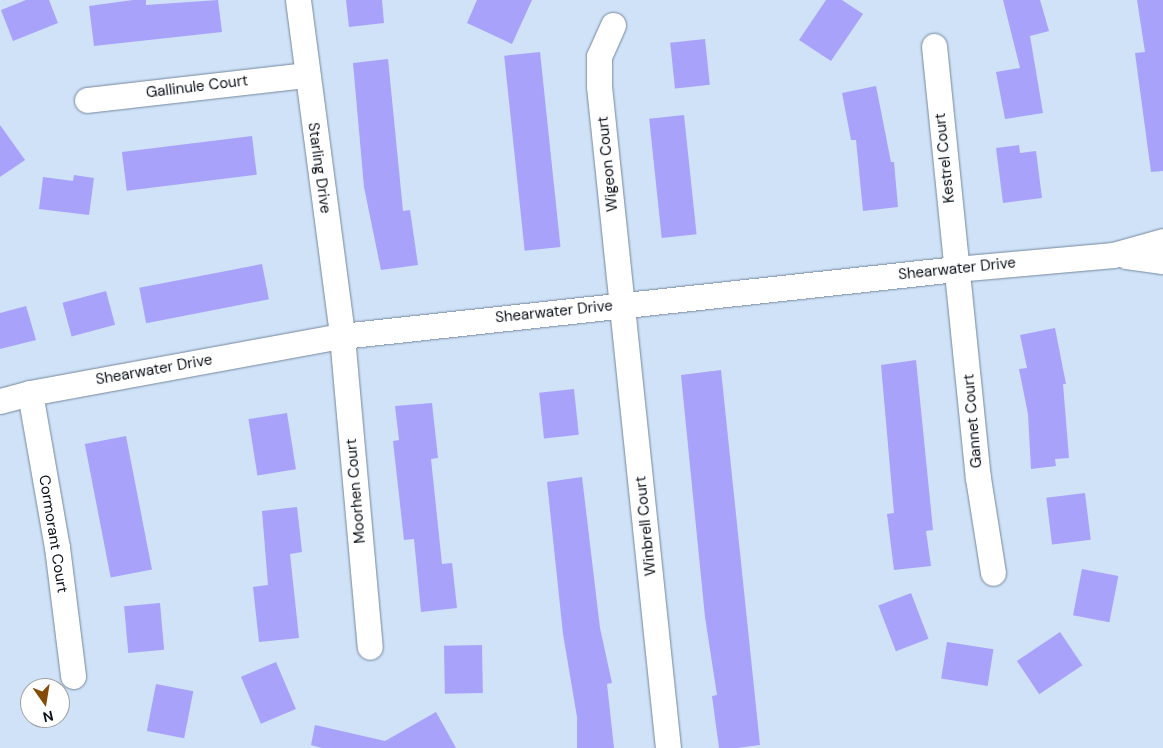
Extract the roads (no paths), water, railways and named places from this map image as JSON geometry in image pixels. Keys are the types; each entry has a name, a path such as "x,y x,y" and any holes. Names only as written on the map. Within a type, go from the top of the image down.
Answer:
{"street":[{"name":"Starling Drive","path":"298,0 306,75 342,336"},
{"name":"Wigeon Court","path":"613,25 599,56 599,86 623,305"},
{"name":"Kestrel Court","path":"934,46 956,269"},
{"name":"Gallinule Court","path":"87,100 306,75"},
{"name":"Shearwater Drive","path":"0,401 30,393 342,336 956,269 1113,255 1163,241"},
{"name":"Shearwater Drive","path":"1113,255 1163,261"},
{"name":"Gannet Court","path":"956,269 978,478 993,573"},
{"name":"Winbrell Court","path":"623,305 668,748"},
{"name":"Moorhen Court","path":"342,336 370,646"},
{"name":"Cormorant Court","path":"30,393 57,547 73,676"}]}
